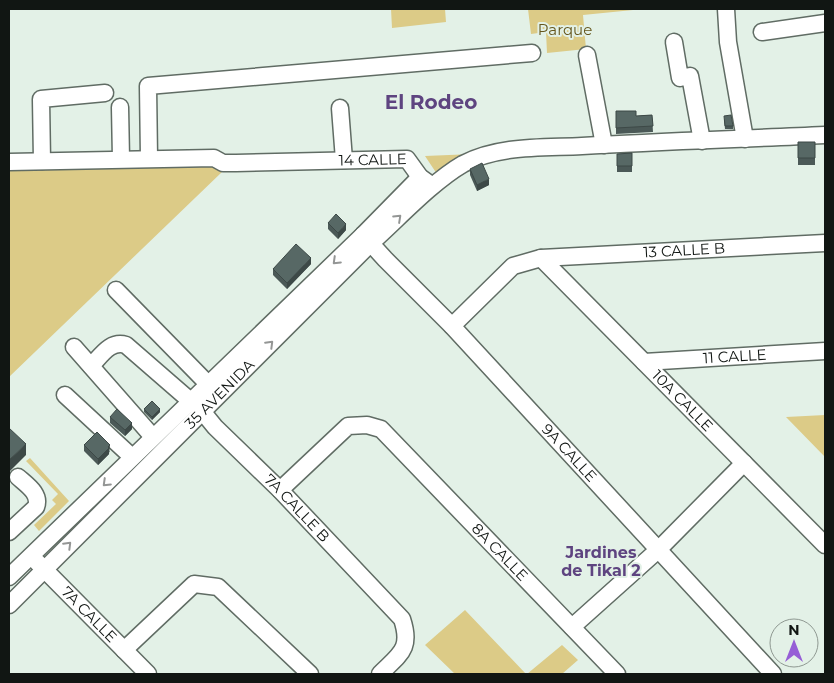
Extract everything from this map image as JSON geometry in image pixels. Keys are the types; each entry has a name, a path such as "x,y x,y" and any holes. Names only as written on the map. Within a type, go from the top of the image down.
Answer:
{"street":[{"path":"726,9 728,42 745,139"},
{"path":"762,32 825,23"},
{"path":"674,42 680,78 690,76 702,141"},
{"path":"149,158 148,86 532,53"},
{"path":"587,54 604,145"},
{"path":"42,161 41,99 105,93"},
{"path":"120,108 120,159"},
{"path":"340,108 344,160"},
{"path":"433,187 448,174 464,164 500,151 825,135"},
{"name":"14 CALLE","path":"9,162 149,158 214,158 223,163 407,159 420,177 433,187"},
{"name":"35 AVENIDA","path":"9,605 197,405 367,239 420,177"},
{"name":"35 AVENIDA","path":"9,576 153,437 197,405 208,384 367,239 433,187"},
{"name":"9A CALLE","path":"367,239 385,260 452,326 773,674"},
{"name":"13 CALLE B","path":"452,326 513,266 541,258 825,243"},
{"name":"10A CALLE","path":"541,258 825,545"},
{"path":"116,290 208,384"},
{"name":"7A CALLE B","path":"91,366 111,346 118,343 126,345 197,405 402,619 406,632 405,648 380,674"},
{"path":"74,348 153,437"},
{"name":"11 CALLE","path":"644,362 825,351"},
{"path":"65,395 132,458"},
{"name":"8A CALLE","path":"280,490 348,426 367,425 381,430 617,674"},
{"path":"572,627 658,550 744,463"},
{"path":"9,532 36,507 38,502 37,496 18,477"},
{"name":"7A CALLE","path":"30,555 148,674"},
{"path":"124,650 194,584 218,588 310,674"}],"green space":[{"path":"391,9 445,9 446,22 392,28"},
{"name":"Parque","path":"528,9 633,10 583,15 586,49 547,53 546,32 531,34"},
{"path":"473,154 437,174 425,156"},
{"path":"210,162 222,172 9,377 9,167"},
{"path":"825,415 825,457 786,417"},
{"path":"30,458 69,501 39,531 34,525 56,504 52,500 58,494 26,461"},
{"path":"465,610 526,674 455,674 425,645"},
{"path":"562,645 578,660 562,674 527,674"}],"building":[{"path":"616,111 636,111 636,116 652,115 653,126 616,128"},
{"path":"731,115 733,126 725,126 724,116"},
{"path":"798,142 815,142 815,158 798,158"},
{"path":"632,153 632,166 617,166 617,154"},
{"path":"482,163 489,179 477,185 470,169"},
{"path":"336,214 346,224 338,233 328,223"},
{"path":"296,244 311,258 287,283 273,269"},
{"path":"152,401 160,409 152,417 144,409"},
{"path":"117,409 132,423 125,430 110,417"},
{"path":"9,428 26,444 9,460"},
{"path":"97,432 110,445 98,459 84,445"}],"district":[{"name":"El Rodeo","path":"431,102"},
{"name":"Jardines de Tikal 2","path":"601,561"}]}
